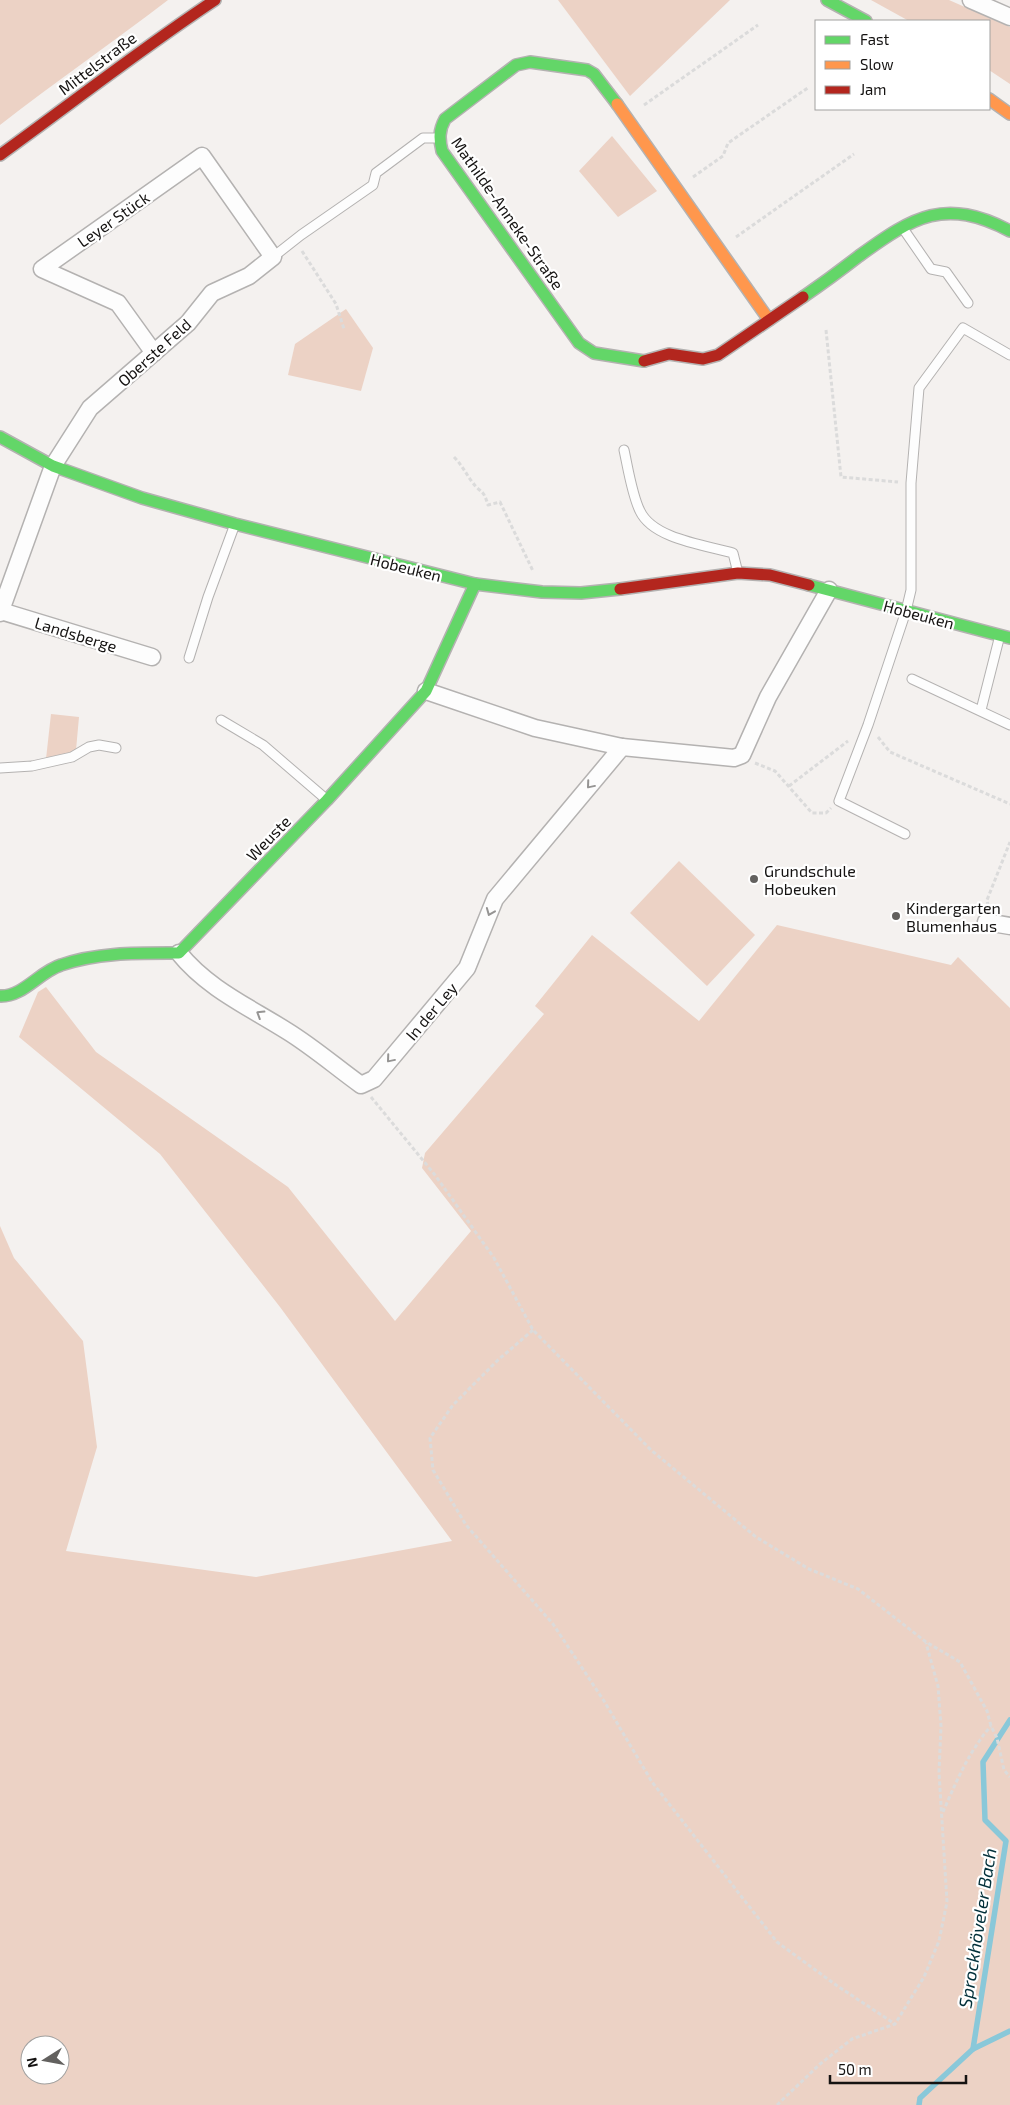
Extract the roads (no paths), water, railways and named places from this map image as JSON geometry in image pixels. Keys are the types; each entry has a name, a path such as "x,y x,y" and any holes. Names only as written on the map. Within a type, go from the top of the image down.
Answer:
{"street":[{"name":"Mittelstraße","path":"0,155 107,78 153,41 214,0"},
{"path":"827,0 864,20"},
{"path":"971,0 1010,17"},
{"name":"Mathilde-Anneke-Straße","path":"769,320 627,117 594,74 587,70 522,62 450,113 440,127 438,138 442,151 578,343 594,353 644,361 669,354 711,359 769,320 902,227 927,216 963,213 981,217 1010,231"},
{"path":"990,100 1010,114"},
{"name":"Leyer Stück","path":"154,353 118,303 42,269 202,156 274,257"},
{"name":"Oberste Feld","path":"53,466 90,408 188,323 212,293 248,276 274,257"},
{"name":"Hobeuken","path":"0,437 53,466 142,498 235,524 475,584 542,592 581,593 623,589 712,575 738,573 770,575 1005,637"},
{"name":"Landsberge","path":"53,466 0,612 152,657"},
{"name":"Weuste","path":"179,953 327,800 426,691 475,584"},
{"path":"426,691 535,728 622,747 747,758 768,697 828,590"},
{"name":"In der Ley","path":"179,953 204,980 289,1032 361,1085 374,1078 467,968 495,899 622,747"},
{"path":"988,923 1010,926"},
{"path":"0,996 7,997 13,994 61,964 82,959 146,953 179,953"}],"lane":[{"path":"274,257 301,235 372,185 376,173 423,138 438,138"},
{"path":"902,227 931,269 946,272 968,303"},
{"path":"905,834 839,801 868,725 906,611 911,590 911,483 919,388 963,328 1010,355"},
{"path":"624,450 640,511 650,525 667,535 733,553 738,573"},
{"path":"189,658 208,597 235,524"},
{"path":"981,710 1005,637"},
{"path":"912,679 1010,725"},
{"path":"221,720 263,745 327,800"},
{"path":"0,768 32,766 72,756 89,747 99,745 116,748"}],"waterway":[{"name":"Sprockhöveler Bach","path":"919,2105 920,2098 973,2049 1006,1841 985,1820 983,1762 1010,1720"},
{"path":"973,2049 1010,2031"}],"place":[{"name":"Grundschule Hobeuken","path":"754,879"},
{"name":"Kindergarten Blumenhaus","path":"896,916"}]}
